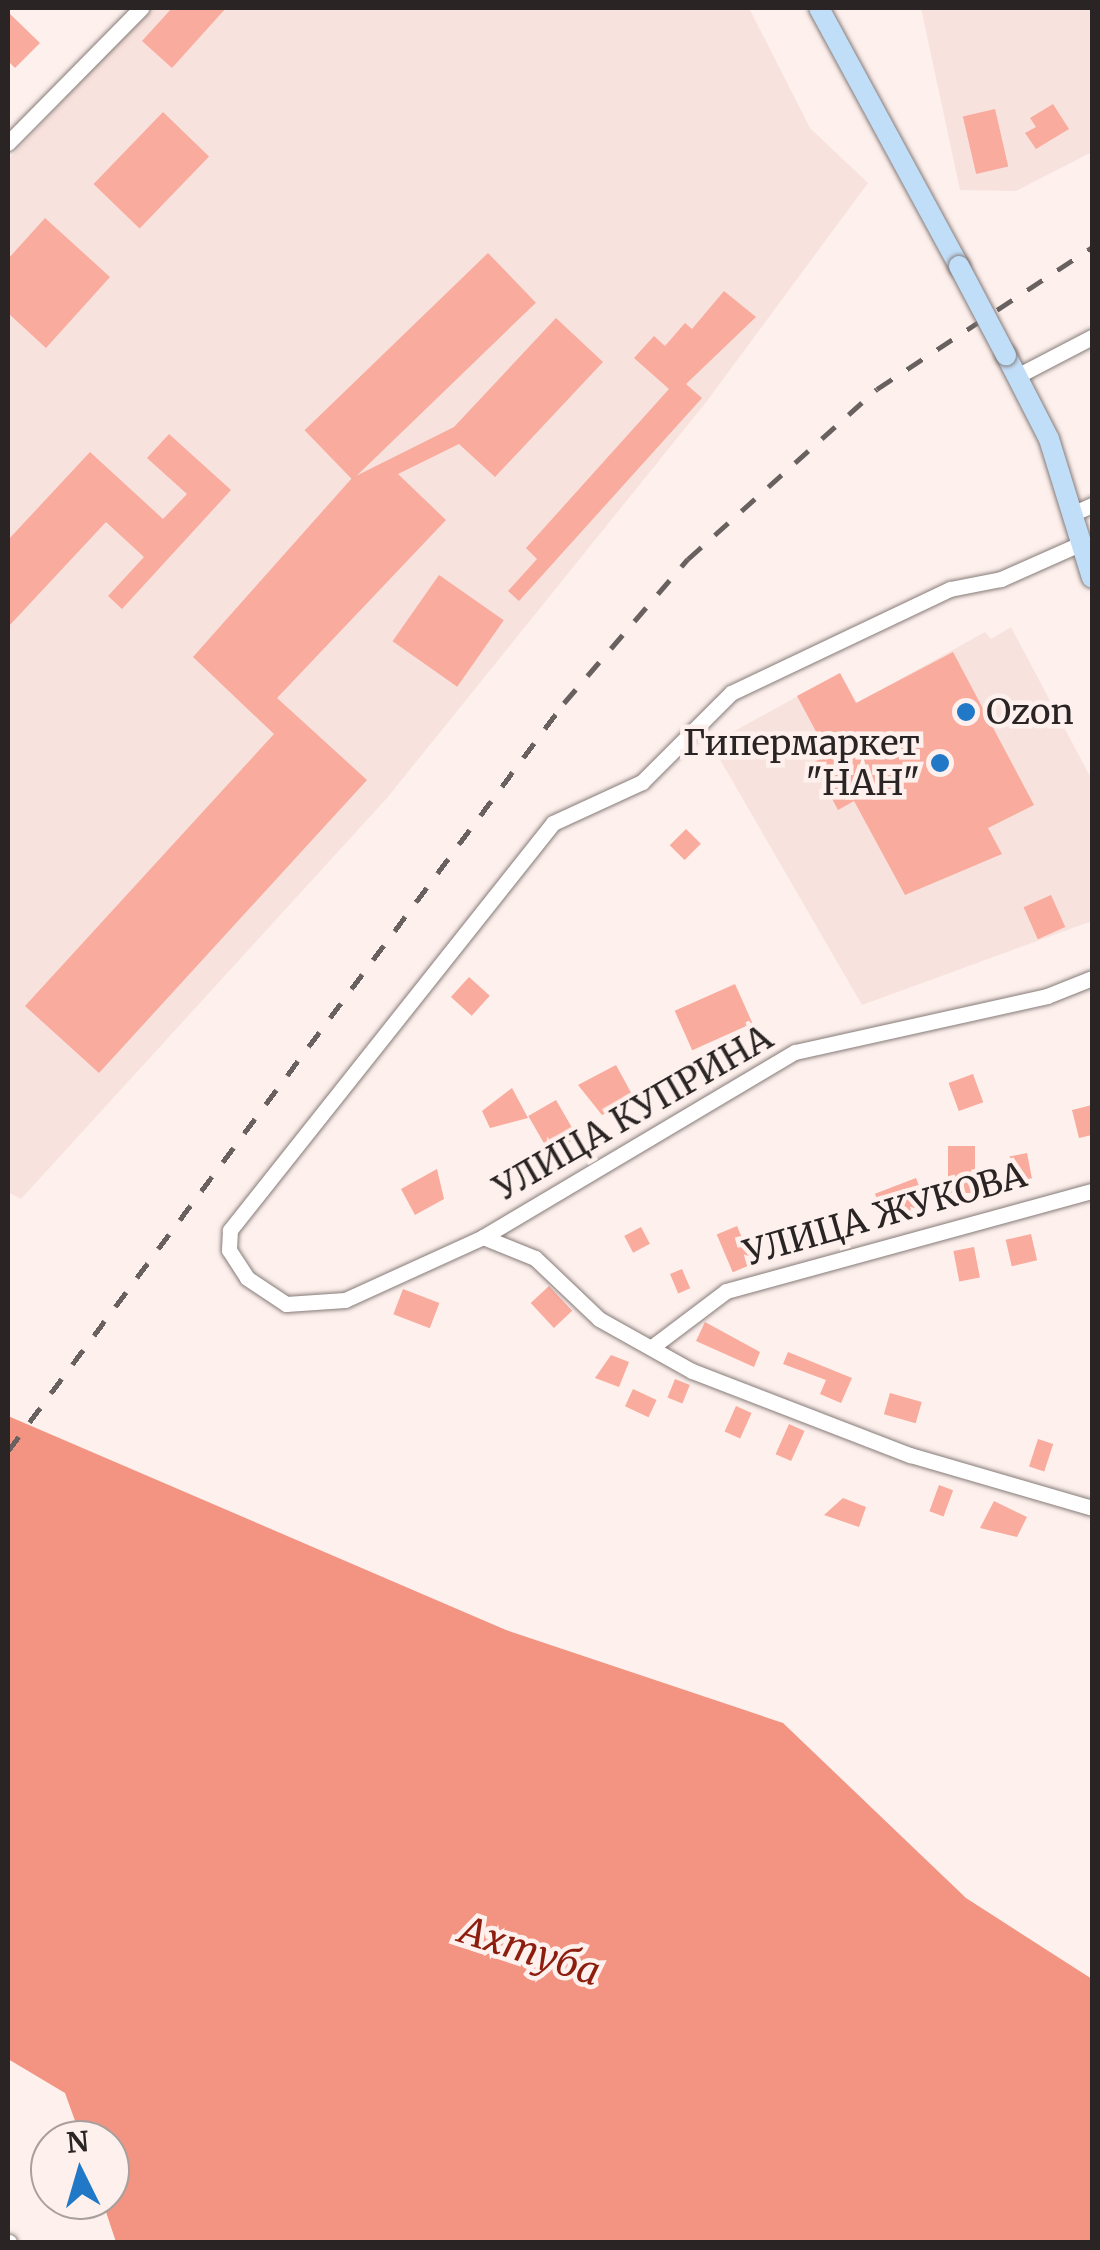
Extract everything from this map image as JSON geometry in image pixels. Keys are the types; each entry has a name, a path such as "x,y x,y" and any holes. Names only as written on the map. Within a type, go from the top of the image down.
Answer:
{"main road":[{"path":"818,8 959,266 1083,509 1082,543 1092,578"}],"street":[{"path":"8,143 141,8"},
{"path":"1017,376 1092,337"},
{"name":"УЛИЦА КУПРИНА","path":"1082,543 1000,579 950,589 731,693 642,782 580,806 534,841 227,1239 247,1278 301,1310 345,1300 384,1276 483,1237 795,1052 1048,996 1092,978"},
{"name":"УЛИЦА ЖУКОВА","path":"652,1347 726,1291 1092,1190"},
{"path":"483,1237 534,1258 599,1319 652,1347 872,1441 1092,1508"}],"shaded area":[{"path":"150,8 749,8 810,128 868,183 707,401 387,798 21,1199 8,1192 8,160"},
{"path":"921,8 1092,8 1092,152 1016,191 960,190"},
{"path":"1011,627 1092,780 1092,921 862,1005 711,744 840,673 857,703 985,632 991,639"}],"water":[{"name":"Ахтуба","path":"8,1416 506,1630 783,1723 966,1898 1092,1979 1092,2242 116,2242 109,2220 130,2220 130,2120 75,2120 65,2093 8,2059"}],"building":[{"path":"172,8 226,8 172,68 142,41"},
{"path":"8,12 40,43 15,68 8,61"},
{"path":"1053,104 1069,129 1036,149 1025,133 1036,127 1030,118"},
{"path":"995,109 1008,166 976,174 963,116"},
{"path":"163,112 209,156 140,228 94,184"},
{"path":"45,218 110,277 46,348 8,313 8,259"},
{"path":"488,253 536,303 352,480 305,430"},
{"path":"724,291 756,317 686,384 702,398 519,601 508,591 537,559 526,548 669,389 634,358 654,336 665,346 685,323 692,329"},
{"path":"556,318 603,362 495,477 459,444 398,474 446,520 277,698 367,780 99,1073 25,1006 274,734 193,657 352,478 454,427"},
{"path":"169,434 231,490 122,609 108,596 144,557 106,522 8,627 8,540 90,452 163,519 187,494 147,458"},
{"path":"439,575 504,620 457,687 393,641"},
{"path":"953,652 1034,805 988,828 1002,854 905,895 854,801 838,810 813,763 828,754 797,696 840,673 856,703"},
{"path":"686,829 701,844 685,860 670,845"},
{"path":"1051,895 1065,927 1038,939 1024,907"},
{"path":"469,977 490,996 472,1016 451,997"},
{"path":"735,984 752,1023 692,1050 675,1011"},
{"path":"616,1065 634,1098 602,1115 578,1085"},
{"path":"973,1074 983,1102 959,1111 949,1083"},
{"path":"512,1088 528,1118 490,1128 482,1111"},
{"path":"556,1100 578,1137 550,1153 528,1116"},
{"path":"1092,1105 1092,1135 1079,1138 1072,1110"},
{"path":"948,1146 975,1146 975,1193 948,1193"},
{"path":"1027,1153 1032,1179 1013,1182 1008,1157"},
{"path":"437,1169 444,1199 415,1215 401,1189"},
{"path":"916,1178 926,1204 885,1220 875,1194"},
{"path":"737,1226 753,1264 733,1272 717,1235"},
{"path":"641,1227 650,1244 633,1253 624,1236"},
{"path":"789,1227 798,1248 786,1253 777,1232"},
{"path":"1031,1234 1037,1260 1012,1266 1006,1240"},
{"path":"974,1247 980,1277 959,1281 953,1251"},
{"path":"682,1269 690,1288 678,1293 670,1274"},
{"path":"549,1286 572,1311 554,1328 531,1303"},
{"path":"403,1289 439,1303 430,1328 393,1314"},
{"path":"705,1322 760,1352 754,1367 696,1341"},
{"path":"788,1352 852,1378 841,1403 820,1394 826,1380 783,1364"},
{"path":"611,1355 629,1362 619,1387 595,1378"},
{"path":"675,1379 690,1385 682,1404 668,1398"},
{"path":"633,1389 657,1400 649,1417 625,1406"},
{"path":"890,1393 922,1402 916,1423 884,1414"},
{"path":"736,1406 752,1413 740,1438 725,1432"},
{"path":"789,1424 805,1431 791,1461 776,1454"},
{"path":"1038,1439 1053,1444 1044,1472 1029,1467"},
{"path":"939,1485 953,1490 944,1516 929,1511"},
{"path":"843,1498 866,1507 859,1527 824,1515"},
{"path":"994,1501 1027,1517 1017,1537 980,1528"}],"railway":[{"path":"8,1451 564,703 688,559 877,389 1092,247"}],"place":[{"name":"Ozon","path":"966,712"},
{"name":"Гипермаркет \"НАН\"","path":"940,763"}]}
